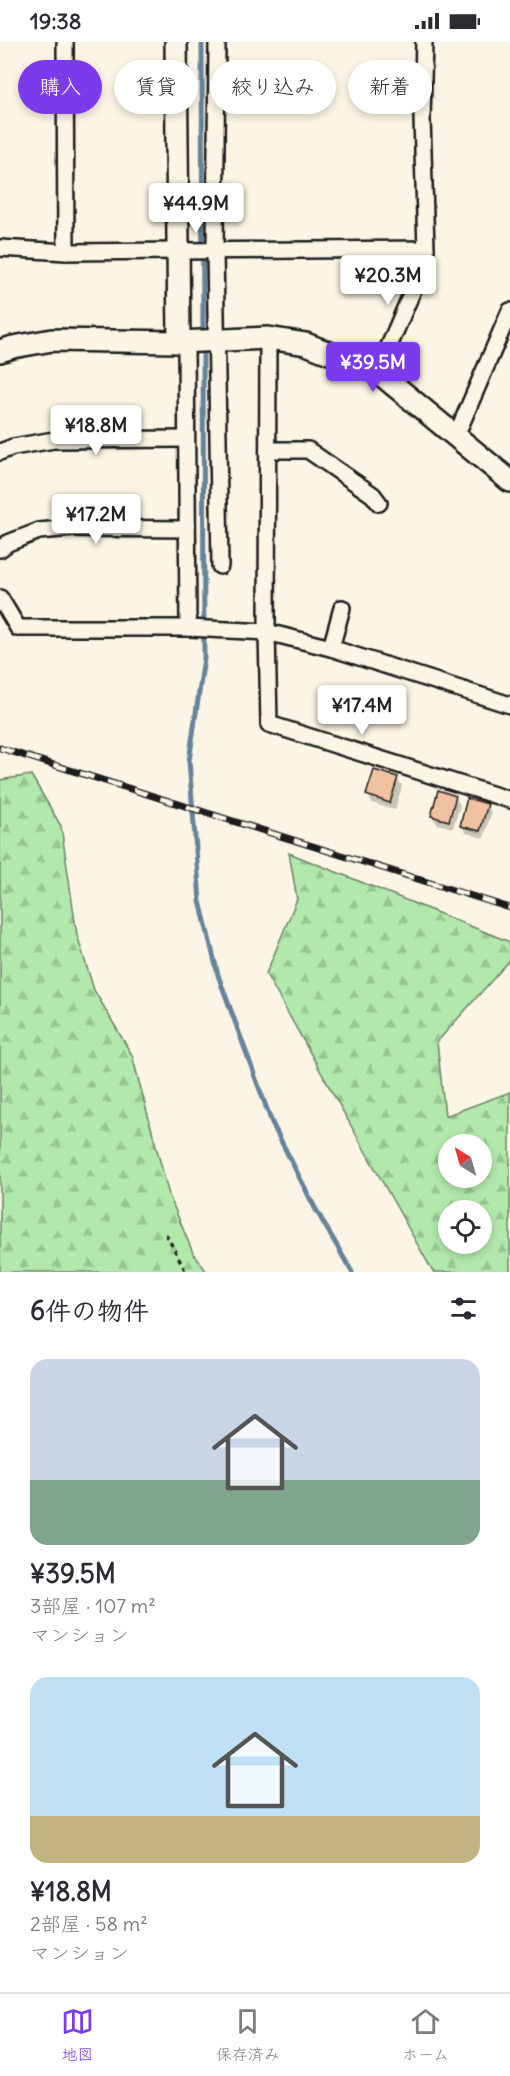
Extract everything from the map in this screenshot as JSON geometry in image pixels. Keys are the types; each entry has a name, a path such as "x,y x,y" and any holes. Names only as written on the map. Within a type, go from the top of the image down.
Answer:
{"street":[{"path":"65,42 66,252"},
{"path":"176,42 177,250 186,342 188,628"},
{"path":"217,42 215,250 220,566"},
{"path":"378,372 421,271 426,249 422,118 424,42"},
{"path":"0,248 66,252 426,249"},
{"path":"456,436 510,311"},
{"path":"268,338 269,724 510,800"},
{"path":"0,351 52,340 186,342 268,338 306,344 378,372 510,481"},
{"path":"0,452 13,447 54,440 186,439"},
{"path":"268,450 308,450 373,495 379,503"},
{"path":"0,549 8,543 39,531 72,528 186,529"},
{"path":"0,598 18,628 188,628 267,632 331,648 510,705"},
{"path":"331,648 342,608"}],"path":[{"path":"166,1234 186,1272"}],"green space":[{"path":"31,775 61,826 77,935 94,990 132,1055 169,1195 193,1253 207,1272 0,1272 0,780"},
{"path":"289,853 510,942 510,960 437,1042 445,1116 510,1092 510,1272 433,1272 266,974 297,899"}],"building":[{"path":"374,770 398,777 390,803 366,795"},
{"path":"438,790 456,796 449,821 431,816"},
{"path":"467,798 488,804 480,831 460,826"}],"waterway":[{"path":"202,42 203,335"},
{"path":"203,344 204,658 189,761 200,901 218,975 272,1123 315,1208 352,1272"}],"railway":[{"path":"0,748 510,908"}]}
